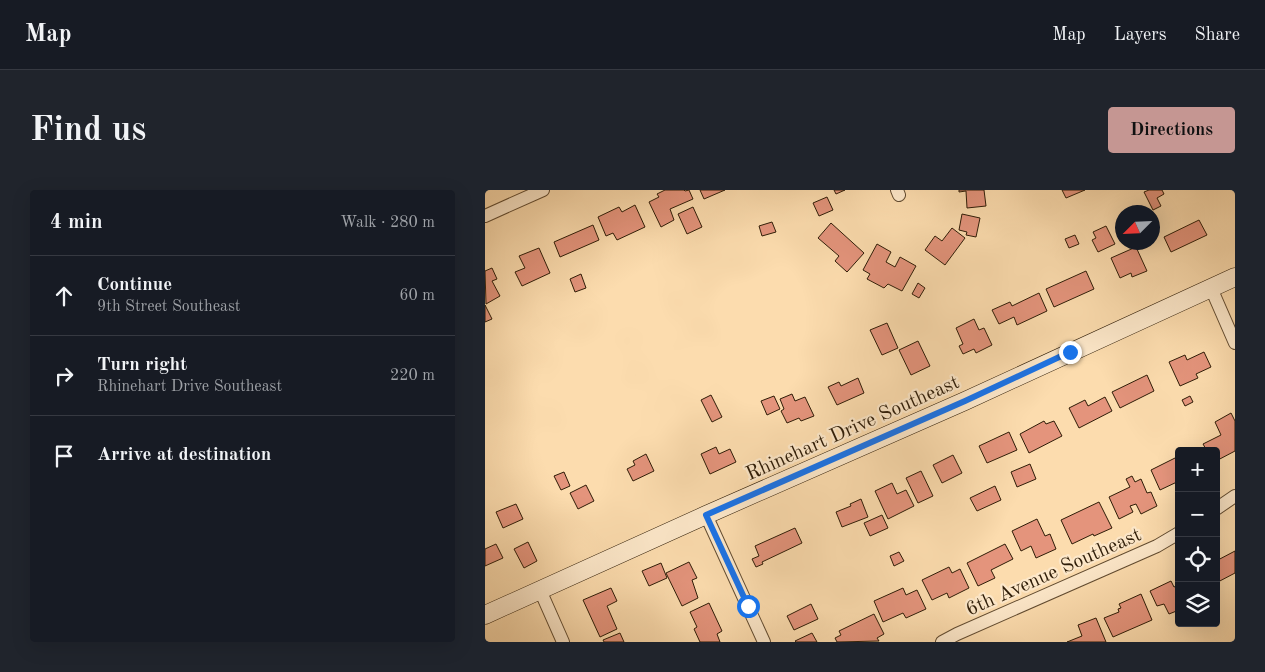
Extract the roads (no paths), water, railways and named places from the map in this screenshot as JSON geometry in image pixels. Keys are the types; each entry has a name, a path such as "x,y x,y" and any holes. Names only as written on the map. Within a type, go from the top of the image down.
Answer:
{"street":[{"path":"485,216 543,190"},
{"name":"Rhinehart Drive Southeast","path":"485,615 965,401 1235,277"},
{"path":"1211,288 1235,343"},
{"path":"1220,506 1235,496"},
{"path":"706,515 764,642"},
{"name":"6th Avenue Southeast","path":"942,642 1157,546 1175,535"},
{"path":"540,590 563,642"}]}
